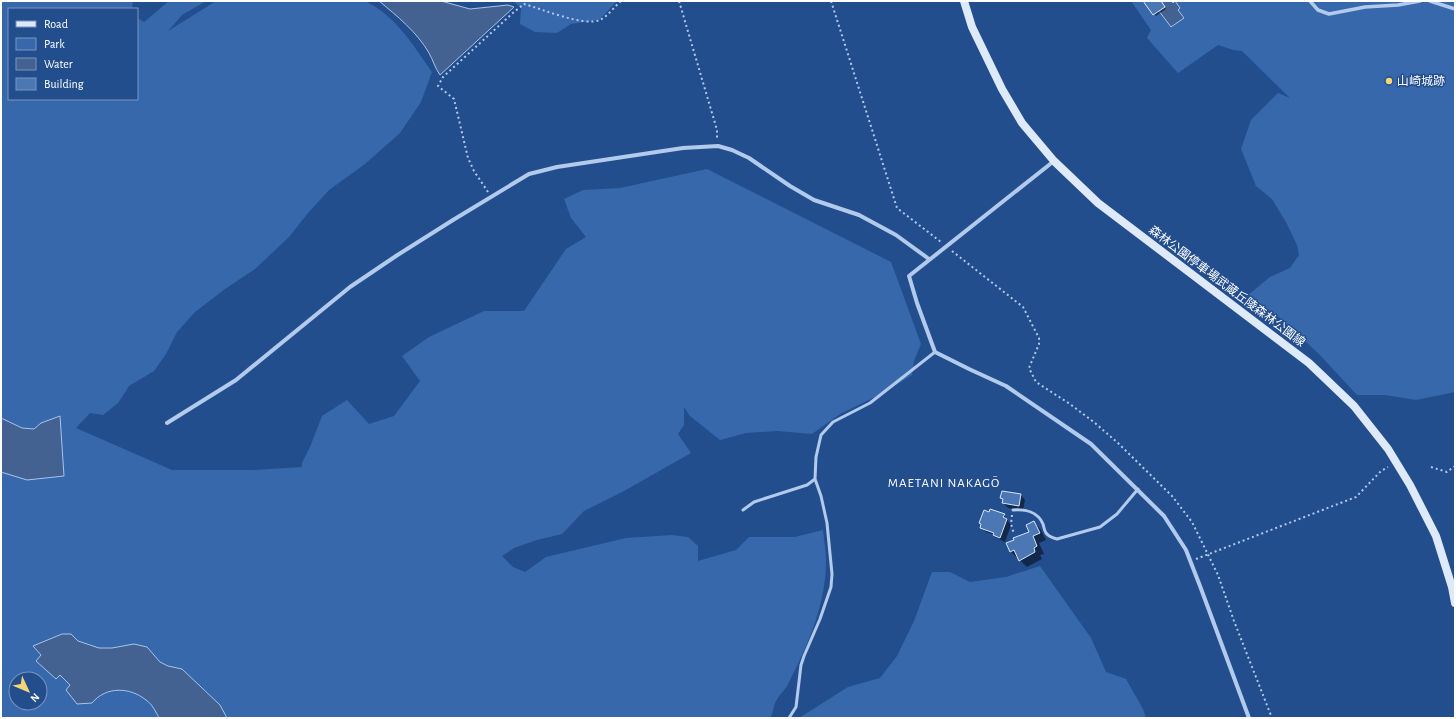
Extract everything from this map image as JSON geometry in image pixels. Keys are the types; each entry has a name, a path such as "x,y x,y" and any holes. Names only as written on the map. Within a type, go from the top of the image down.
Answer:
{"main road":[{"name":"森林公園停車場武蔵丘陵森林公園線","path":"964,1 972,27 1002,89 1022,123 1054,161 1098,203 1309,363 1354,406 1388,449 1410,485 1436,536 1453,587 1455,603"}],"street":[{"path":"1310,1 1318,10 1329,14 1365,7 1398,5 1420,1"},
{"path":"1430,1 1455,9"},
{"path":"167,423 236,380 350,287 408,248 529,174 557,167 683,148 718,146 732,150 749,158 790,186 814,200 860,215 896,235 929,259"},
{"path":"1054,161 909,276 917,303 935,352 1006,386 1091,444 1164,516 1186,550 1249,718"}],"lane":[{"path":"789,718 796,707 801,665 820,619 831,587 832,574 827,523 821,496 815,479 818,442 826,428 833,422 844,415 870,404 935,352"},
{"path":"743,510 754,502 808,485 815,479"},
{"path":"1013,510 1020,509 1037,515 1043,523 1046,532 1051,537 1057,539 1100,527 1118,514 1138,489"}],"path":[{"path":"491,197 468,158 454,99 438,86 443,78 524,4 576,20 593,22 602,19 621,1"},
{"path":"679,1 716,130 718,146"},
{"path":"831,1 897,208 1023,307 1039,338 1039,344 1029,368 1036,382 1070,404 1118,443 1172,496 1192,522 1218,576 1272,718"},
{"path":"1190,562 1356,497 1381,471 1396,462"},
{"path":"1432,466 1447,472 1455,466"},
{"path":"1013,510 1011,524 1014,534"}],"green space":[{"path":"1,1 133,1 132,8 8,8 8,100 138,100 138,19 144,22 169,1 206,1 182,15 168,31 216,1 365,1 376,7 395,23 411,42 432,72 421,102 400,133 365,164 329,190 289,237 255,269 225,289 195,312 177,332 166,354 154,371 129,386 118,403 103,415 90,413 76,428 172,470 253,470 302,467 302,463 322,416 347,400 369,424 394,416 420,381 402,356 429,337 484,311 524,311 566,249 586,237 571,218 564,199 583,190 620,188 707,169 891,262 921,344 914,361 912,375 883,393 840,414 812,434 777,431 746,433 720,440 690,416 684,407 684,425 678,434 691,453 624,491 584,511 562,534 537,540 514,548 502,556 513,567 525,572 546,557 626,538 672,535 688,537 698,546 698,561 736,550 749,537 795,537 823,530 826,561 823,594 819,610 802,656 787,686 776,701 770,718 1,718"},
{"path":"513,1 617,1 599,20 571,24 557,33 535,32 520,24 521,8"},
{"path":"1131,1 1455,1 1455,392 1416,400 1385,395 1357,395 1319,354 1280,318 1247,296 1270,277 1290,268 1299,255 1297,245 1287,224 1272,199 1256,186 1241,149 1251,120 1278,93 1290,98 1242,51 1233,50 1218,45 1178,73 1147,38 1151,30"},
{"path":"1040,566 1091,638 1106,672 1126,679 1143,709 1146,718 799,718 848,687 880,678 897,656 914,621 932,572 950,572 970,582 1006,577"}],"water":[{"path":"379,1 441,1 470,9 508,5 514,7 440,75 429,53 419,38 393,12"},
{"path":"1161,1 1172,1 1173,3 1175,1 1180,8 1178,10 1184,18 1171,27 1159,11 1165,7"},
{"path":"60,416 64,476 27,480 1,472 1,418 22,428 34,429 41,423"},
{"path":"62,634 71,634 78,641 99,648 112,648 134,644 147,647 160,662 168,666 182,669 220,705 227,718 159,718 154,708 140,696 118,690 111,691 98,697 92,703 77,704 66,690 70,685 60,675 56,679 36,661 41,655 33,646"}],"building":[{"path":"1143,1 1161,1 1165,7 1153,15"},
{"path":"1002,491 1021,494 1019,506 1002,503 1003,499 1000,498"},
{"path":"990,509 1005,514 1003,517 1007,519 1000,538 993,535 994,533 980,528 981,524 979,523 984,510 989,512"},
{"path":"1034,521 1040,533 1033,536 1037,546 1034,548 1035,552 1019,561 1014,550 1010,552 1006,543 1014,540 1013,538 1029,532 1026,525"}],"place":[{"name":"山崎城跡","path":"1389,81"}],"district":[{"name":"MAETANI NAKAGŌ","path":"944,482"}]}
